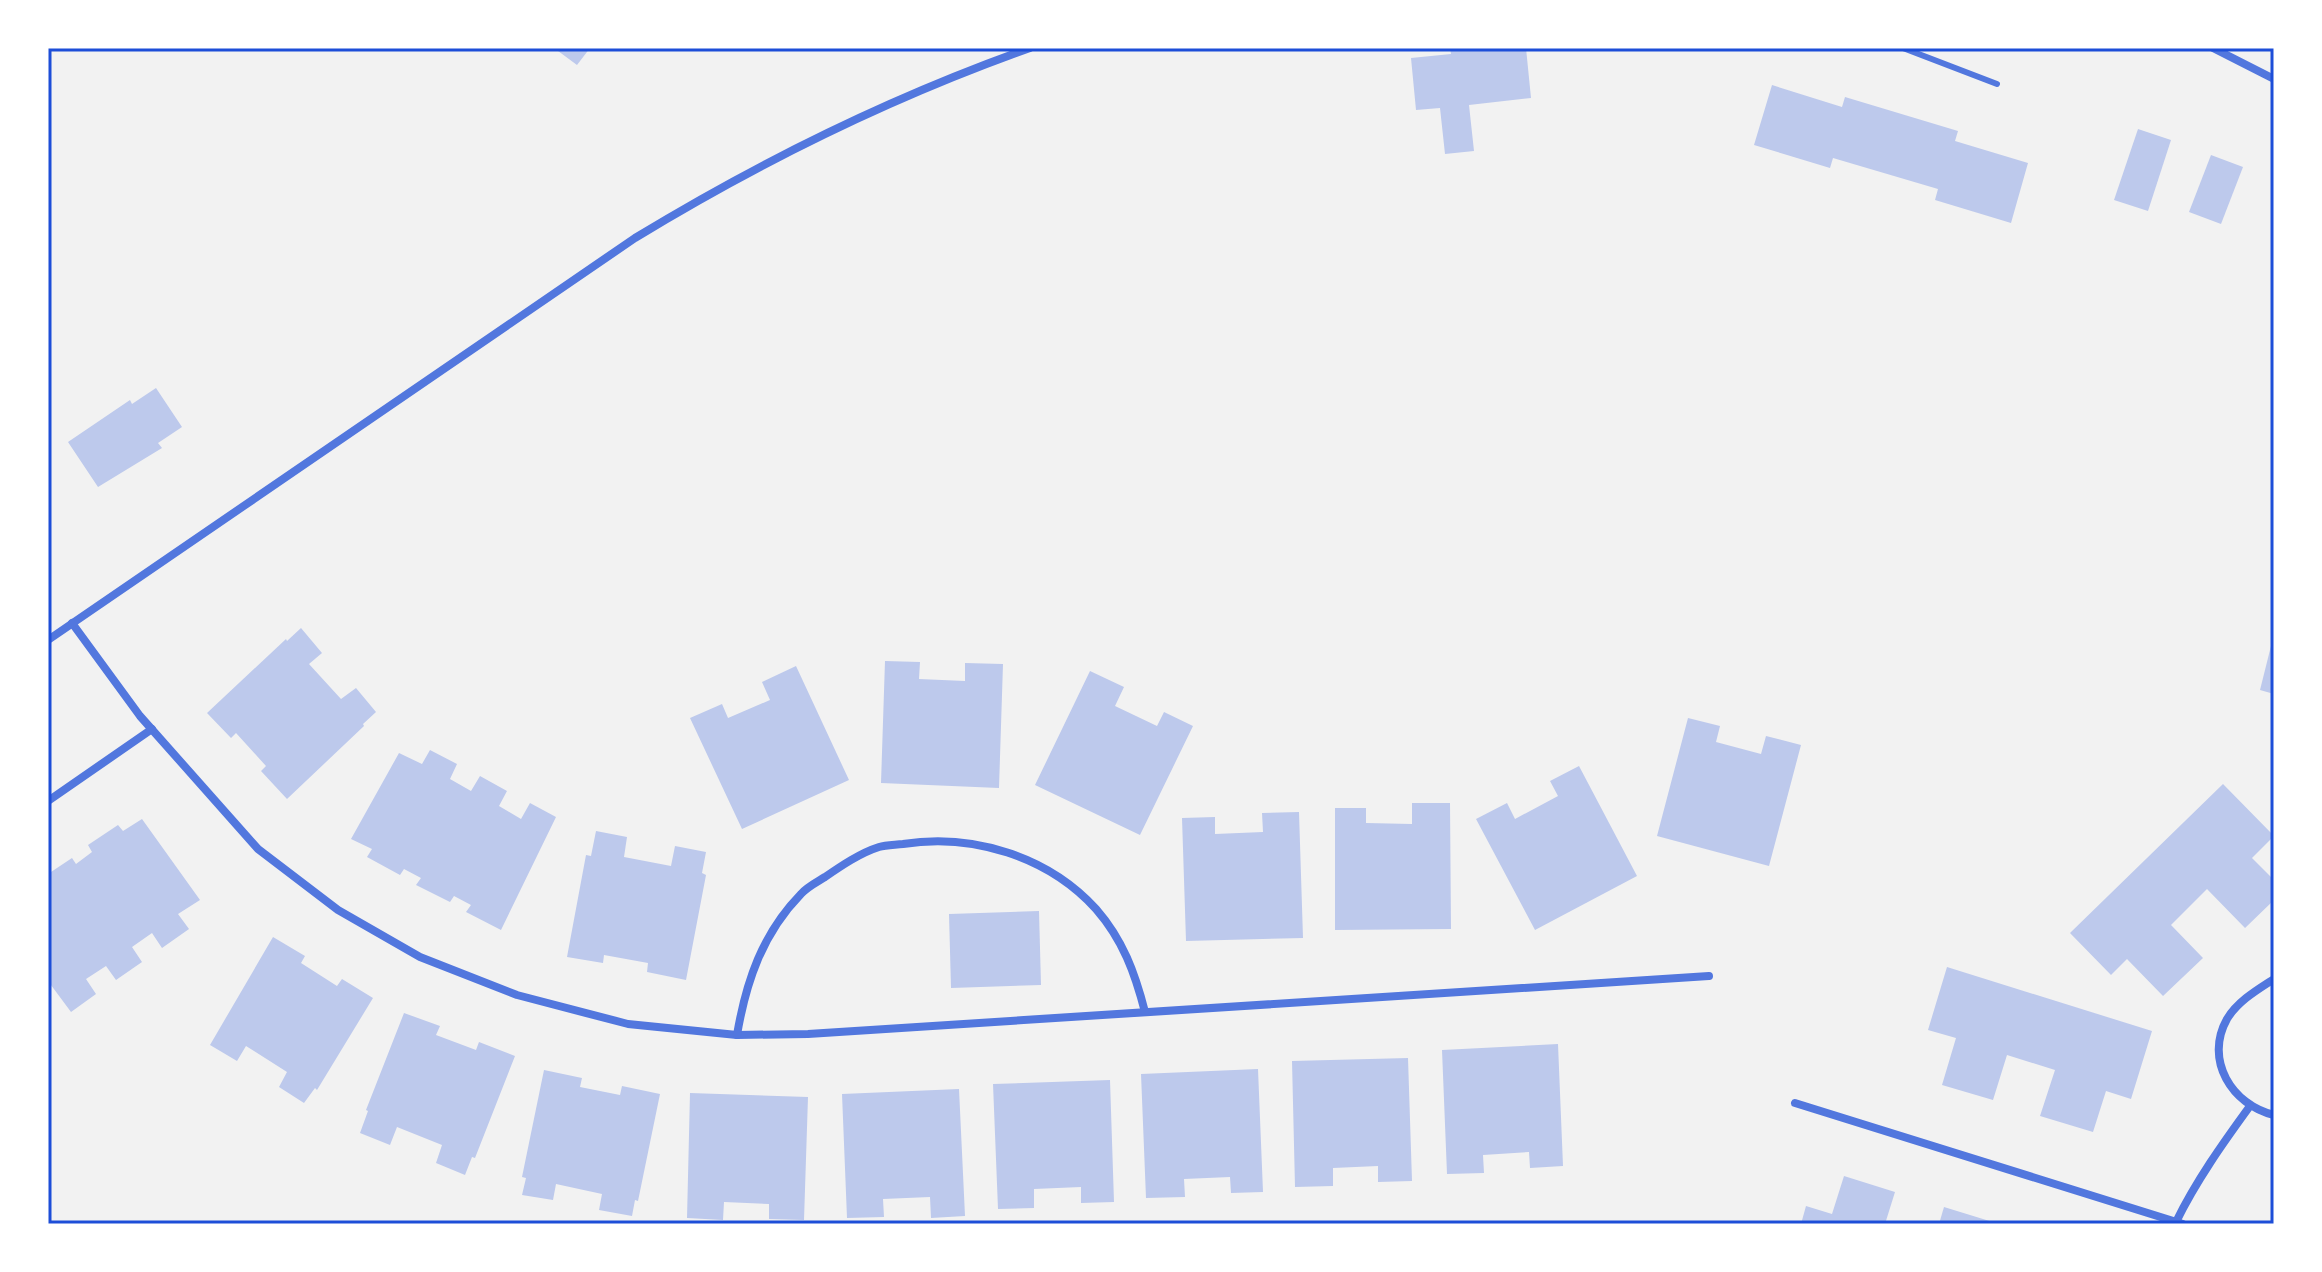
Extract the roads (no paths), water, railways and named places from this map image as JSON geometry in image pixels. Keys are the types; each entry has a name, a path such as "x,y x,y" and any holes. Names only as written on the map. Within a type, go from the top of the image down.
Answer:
{"street":[{"path":"48,640 635,238 717,188 804,144 979,66 1030,48"},
{"path":"2213,48 2274,79"},
{"path":"72,623 140,716 211,799 258,849 338,910 420,957 517,995 628,1024 737,1035 808,1034 1709,976"},
{"path":"48,801 152,729"},
{"path":"737,1035 743,997 753,964 774,926 802,892 838,868 879,847 926,840 972,843 1009,853 1061,878 1095,909 1122,946 1134,972 1145,1012"},
{"path":"2274,979 2233,1011 2220,1041 2220,1063 2228,1083 2250,1106 2274,1115"},
{"path":"1795,1103 2179,1223 2221,1146 2250,1106"}],"lane":[{"path":"1903,48 1997,84"}]}
